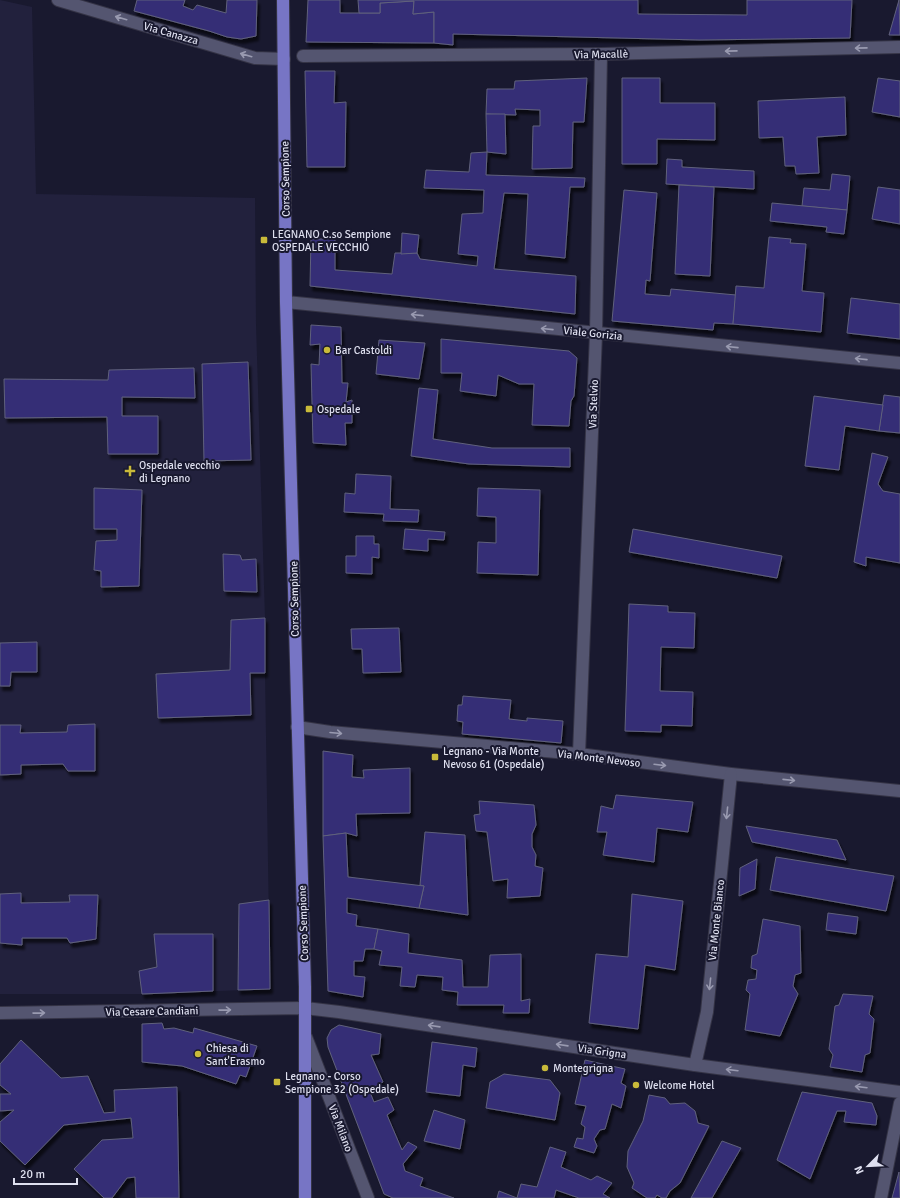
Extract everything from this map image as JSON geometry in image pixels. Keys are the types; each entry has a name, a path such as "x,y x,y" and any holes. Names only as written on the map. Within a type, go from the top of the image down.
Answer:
{"main road":[{"name":"Corso Sempione","path":"283,0 286,302 305,1036 305,1198"}],"street":[{"name":"Via Canazza","path":"58,0 255,58 284,59"},
{"name":"Via Macallè","path":"303,56 601,54 900,47"},
{"name":"Via Stelvio","path":"579,754 596,334 601,54"},
{"name":"Viale Gorizia","path":"286,302 900,363"},
{"name":"Via Monte Nevoso","path":"297,727 330,732 579,754 731,774 900,791"},
{"name":"Via Monte Bianco","path":"695,1065 707,1012 731,774"},
{"name":"Via Cesare Candiani","path":"0,1013 304,1008"},
{"name":"Via Grigna","path":"304,1008 695,1065 900,1092"},
{"name":"Via Milano","path":"305,1036 368,1198"},
{"path":"881,1198 900,1103"}],"shaded area":[{"name":"Ospedale vecchio di Legnano","path":"0,0 32,7 36,194 255,198 256,324 265,618 270,989 142,994 0,994"}],"building":[{"path":"137,0 185,0 183,6 193,10 197,5 226,13 227,0 257,0 256,36 241,39 227,37 134,11"},
{"path":"308,0 340,0 340,13 380,13 380,3 414,1 413,14 434,12 434,43 306,42"},
{"path":"358,0 638,0 638,14 747,15 747,0 852,0 850,38 700,40 453,34 453,45 434,43 434,12 413,14 414,1 380,3 380,13 359,13"},
{"path":"899,0 900,35 889,35"},
{"path":"305,71 335,71 334,103 346,102 345,167 307,167"},
{"path":"587,78 584,122 573,122 572,168 532,169 533,126 540,126 540,110 515,109 516,115 486,114 487,89 514,89 515,81"},
{"path":"622,78 660,78 660,103 715,103 715,140 657,139 657,164 622,164"},
{"path":"878,78 900,81 900,117 872,112"},
{"path":"845,97 846,135 817,137 819,173 796,174 795,166 785,166 783,137 759,138 758,101"},
{"path":"486,114 505,114 506,154 487,152"},
{"path":"487,152 486,175 585,178 584,187 570,187 565,258 525,254 528,194 504,193 494,269 576,276 575,314 310,286 311,239 335,239 335,270 392,274 395,253 417,253 420,259 477,266 478,256 458,254 462,214 483,213 484,190 424,188 426,170 469,172 471,153"},
{"path":"667,159 682,160 682,167 754,171 754,189 666,184"},
{"path":"832,174 850,176 847,210 802,206 804,188 830,190"},
{"path":"679,185 714,187 710,276 675,274"},
{"path":"878,187 900,190 900,224 872,219"},
{"path":"624,190 657,193 650,281 646,280 645,294 670,296 671,289 736,295 733,324 714,323 713,330 612,321"},
{"path":"772,203 847,210 844,234 826,232 827,227 770,221"},
{"path":"402,233 419,235 417,253 401,254"},
{"path":"769,237 791,239 790,243 806,244 802,291 824,293 821,332 733,324 736,286 764,288"},
{"path":"851,298 900,304 900,339 847,333"},
{"path":"311,325 341,327 342,383 348,383 346,402 352,400 352,423 345,423 346,445 313,443 311,364 319,365 320,344 310,345"},
{"path":"441,339 569,351 577,358 574,396 571,401 569,426 532,425 534,384 519,384 498,375 496,396 460,391 462,373 441,373"},
{"path":"379,340 425,343 419,379 376,374"},
{"path":"248,362 251,460 204,461 202,364"},
{"path":"194,368 195,398 122,397 122,416 158,416 158,454 108,454 107,417 5,418 4,379 108,380 109,370"},
{"path":"419,388 438,390 433,439 492,448 570,448 570,467 469,464 411,456"},
{"path":"884,395 900,397 900,433 879,431"},
{"path":"814,396 883,405 879,431 845,426 839,470 805,466"},
{"path":"872,453 888,457 878,484 883,491 900,494 900,563 866,557 866,566 854,562"},
{"path":"356,474 391,476 390,509 419,510 418,522 383,521 384,514 344,512 345,493 355,494"},
{"path":"94,488 142,490 139,586 101,587 101,571 94,570 96,541 117,540 117,529 94,529"},
{"path":"478,488 540,490 538,575 477,573 478,542 496,543 496,517 477,516"},
{"path":"405,529 445,532 444,540 428,539 428,551 403,549"},
{"path":"633,529 782,556 777,578 629,552"},
{"path":"356,536 374,536 374,544 379,544 379,558 372,557 372,574 346,573 346,556 356,556"},
{"path":"223,554 240,555 242,560 256,559 257,592 224,591"},
{"path":"629,604 668,606 668,612 695,613 694,648 661,647 660,691 693,692 692,726 661,725 661,732 625,731"},
{"path":"265,618 265,673 250,673 251,715 158,718 156,674 230,670 231,620"},
{"path":"399,628 401,672 363,673 362,649 352,649 351,629"},
{"path":"37,642 37,672 11,672 10,686 0,686 0,643"},
{"path":"463,696 511,700 509,719 527,721 527,718 563,721 561,743 462,734 463,722 457,721 458,705 462,705"},
{"path":"95,724 95,771 68,771 63,764 21,765 21,774 0,775 0,725 21,725 20,733 67,732 68,725"},
{"path":"323,751 353,755 352,777 364,778 363,770 410,768 410,813 356,814 357,836 346,833 323,836"},
{"path":"616,795 693,802 688,832 657,828 654,862 603,855 607,832 597,832 601,806 613,809"},
{"path":"479,801 534,805 536,825 532,834 532,847 536,855 535,866 543,868 540,896 507,898 508,879 493,881 487,832 476,831 474,815 480,814"},
{"path":"746,826 837,840 846,860 752,842"},
{"path":"425,832 465,835 468,915 419,908 424,886 420,885"},
{"path":"346,833 348,877 424,886 419,908 347,898 347,913 357,915 356,926 378,929 374,949 365,949 363,961 354,961 354,976 365,977 363,997 328,991 323,836"},
{"path":"776,857 894,876 886,911 770,890"},
{"path":"757,859 755,889 739,896 740,868"},
{"path":"21,893 21,903 70,902 69,895 98,895 96,939 70,943 67,938 22,938 22,945 0,943 0,894"},
{"path":"632,894 683,901 675,970 645,965 638,1029 589,1023 596,954 628,957"},
{"path":"269,900 270,989 238,990 239,904"},
{"path":"828,913 858,917 856,934 826,930"},
{"path":"763,919 800,926 801,973 795,975 793,986 798,994 780,1036 745,1030 750,994 746,990 748,980 756,979 757,970 751,968 752,956 757,954"},
{"path":"378,929 409,934 408,953 462,960 463,987 488,987 490,955 521,954 521,1001 530,999 529,1013 503,1013 504,1005 457,1005 458,992 442,990 443,977 417,975 415,987 400,986 402,967 379,965 382,951 374,949"},
{"path":"154,934 213,934 213,991 142,994 139,971 157,967"},
{"path":"843,994 873,996 869,1014 874,1019 870,1053 865,1055 862,1072 830,1067 833,1055 829,1049 835,1006 839,1005"},
{"name":"Chiesa di Sant'Erasmo","path":"162,1023 164,1029 174,1028 193,1033 194,1028 257,1046 246,1077 240,1075 236,1084 182,1066 142,1062 142,1024"},
{"path":"339,1025 381,1034 379,1054 371,1055 383,1082 369,1090 374,1102 388,1097 394,1110 387,1115 402,1150 408,1142 417,1147 403,1164 405,1171 423,1178 420,1186 454,1198 393,1198 384,1194 328,1047 327,1038 331,1030"},
{"path":"21,1040 61,1078 88,1076 104,1113 115,1112 114,1090 177,1087 179,1198 136,1198 135,1177 127,1178 112,1198 104,1198 74,1169 102,1140 133,1138 131,1118 64,1125 25,1165 0,1141 0,1122 14,1110 0,1111 0,1094 11,1094 0,1085 0,1064"},
{"path":"432,1042 477,1048 475,1067 463,1065 460,1096 426,1092"},
{"path":"585,1060 625,1069 621,1083 626,1086 621,1108 612,1104 605,1129 600,1130 594,1139 597,1146 594,1153 574,1147 577,1138 583,1139 585,1127 581,1124 586,1106 575,1104"},
{"path":"504,1074 550,1080 560,1093 555,1120 486,1108 490,1082"},
{"path":"802,1092 872,1103 877,1116 876,1125 844,1122 846,1111 837,1111 810,1179 777,1160"},
{"path":"649,1095 665,1098 670,1104 685,1103 695,1111 698,1123 709,1126 680,1183 670,1191 666,1198 662,1198 657,1195 655,1198 647,1198 632,1188 634,1183 627,1167 628,1151 643,1121"},
{"path":"434,1110 465,1120 460,1149 424,1141"},
{"path":"722,1141 741,1148 712,1198 691,1198"},
{"path":"550,1147 566,1152 561,1167 591,1180 597,1176 612,1183 603,1194 610,1198 579,1198 556,1190 554,1198 517,1198 521,1184 537,1187"},
{"path":"899,1172 900,1198 892,1198"},
{"path":"499,1191 517,1198 497,1198"}],"place":[{"name":"LEGNANO C.so Sempione OSPEDALE VECCHIO","path":"264,240"},
{"name":"Bar Castoldi","path":"327,350"},
{"name":"Ospedale","path":"309,409"},
{"name":"Ospedale vecchio di Legnano","path":"130,471"},
{"name":"Legnano - Via Monte Nevoso 61 (Ospedale)","path":"435,757"},
{"name":"Chiesa di Sant'Erasmo","path":"198,1054"},
{"name":"Montegrigna","path":"545,1068"},
{"name":"Legnano - Corso Sempione 32 (Ospedale)","path":"277,1082"},
{"name":"Welcome Hotel","path":"636,1085"}]}
